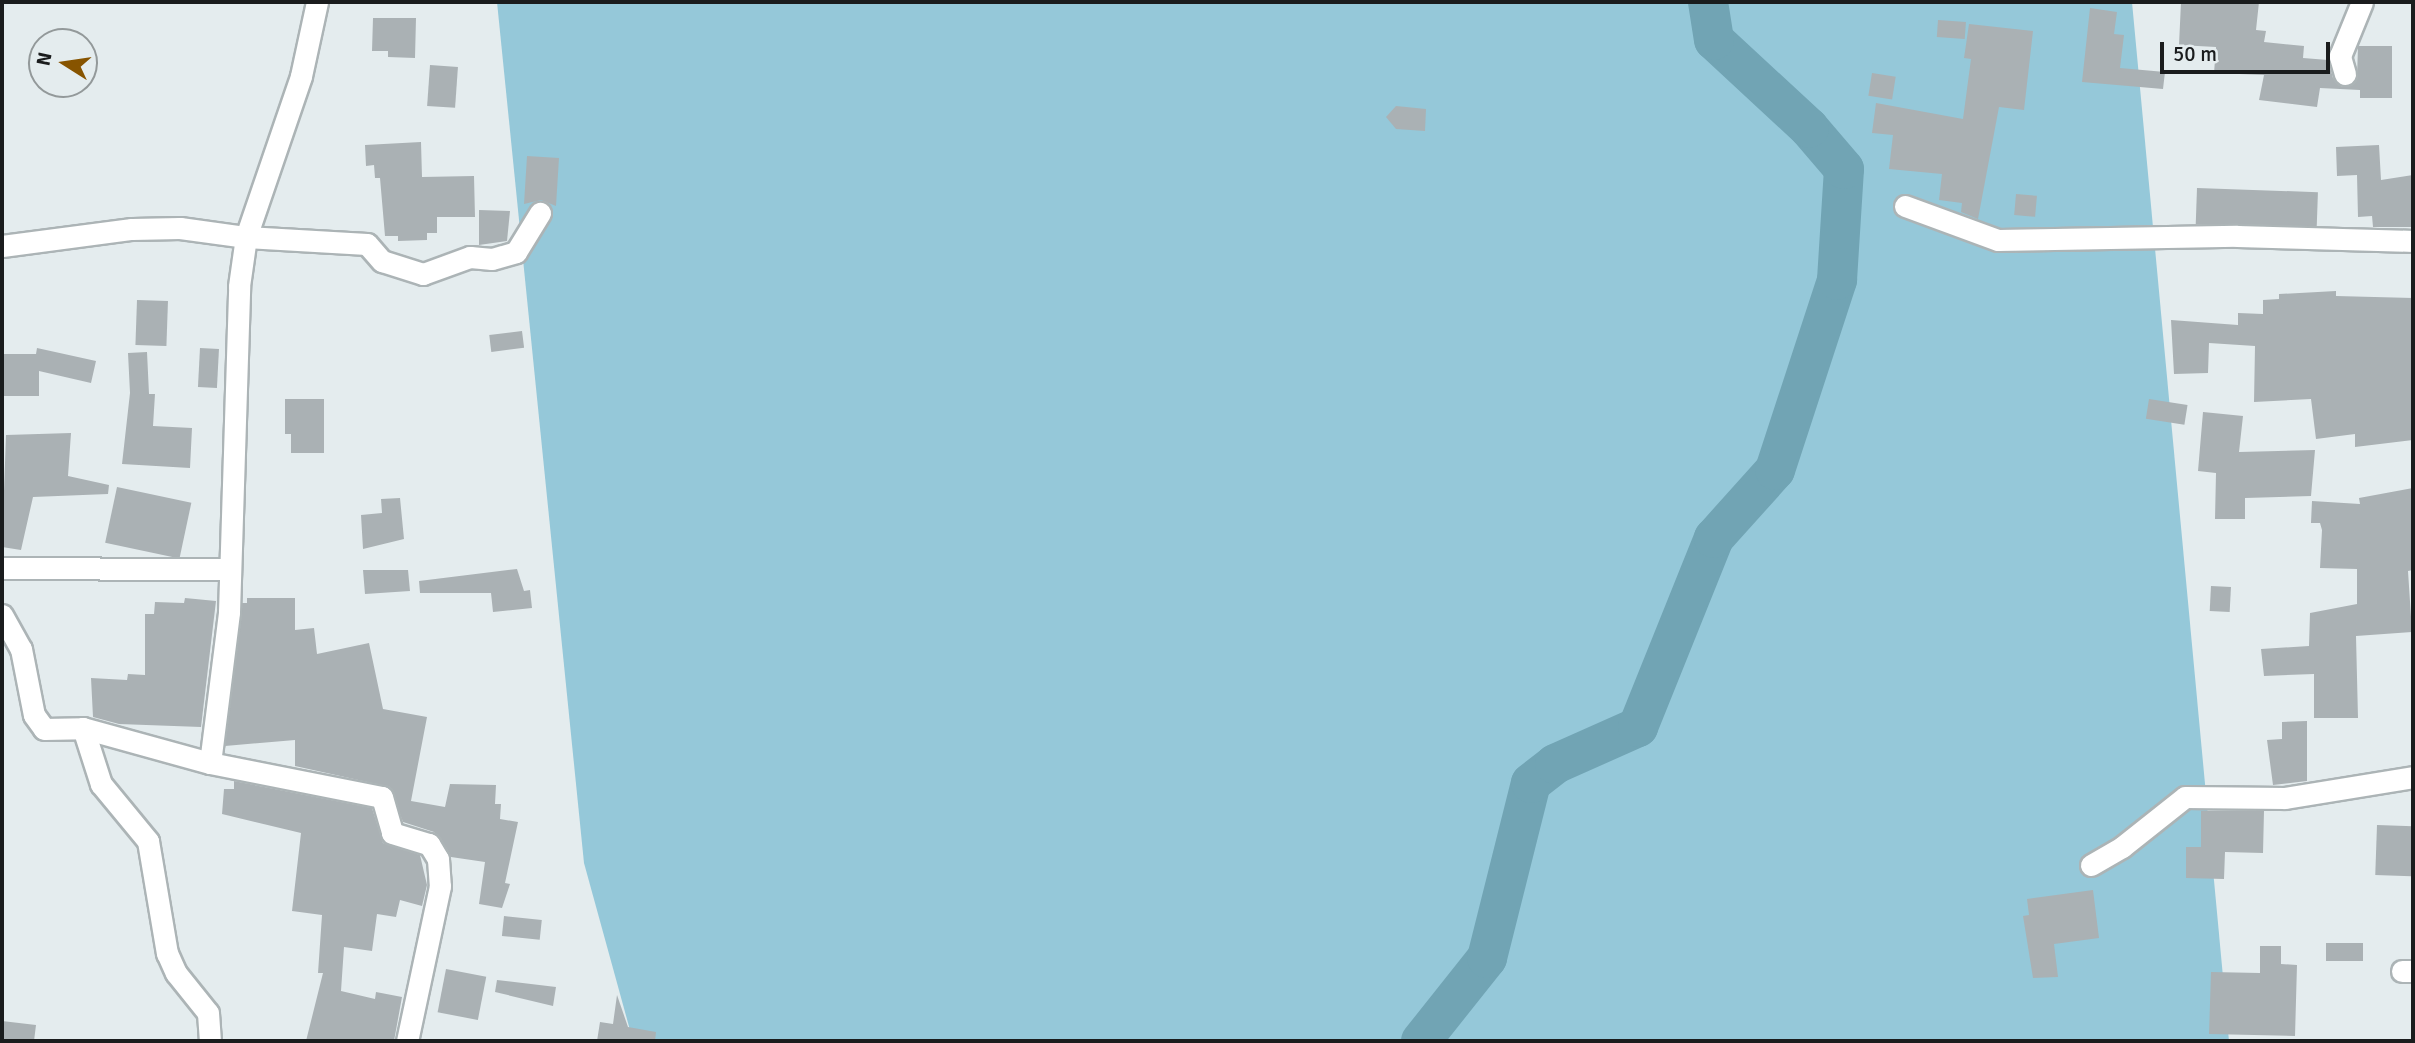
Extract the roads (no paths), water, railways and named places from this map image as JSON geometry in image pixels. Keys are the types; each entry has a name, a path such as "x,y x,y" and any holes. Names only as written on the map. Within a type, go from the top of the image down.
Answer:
{"street":[{"path":"210,763 224,673 230,569 233,349 246,237 301,76 317,2"},
{"path":"2345,74 2340,56 2362,2"},
{"path":"1905,206 1998,240 2237,236 2413,241"},
{"path":"2,246 156,228 246,237 367,244 382,261 423,274 470,257 492,259 516,252 540,213"},
{"path":"2,568 230,569"},
{"path":"2,615 21,649 36,721 50,731 83,728 210,763 382,797 392,833 434,849 440,886 407,1041"},
{"path":"83,728 101,784 148,841 167,953 176,973 208,1013 210,1041"},
{"path":"2091,865 2122,847 2185,797 2285,798 2413,777"}],"waterway":[{"path":"1421,1041 1487,958 1531,783 1555,764 1638,727 1714,538 1775,470 1837,280 1844,169 1809,128 1714,40 1708,2"}]}
